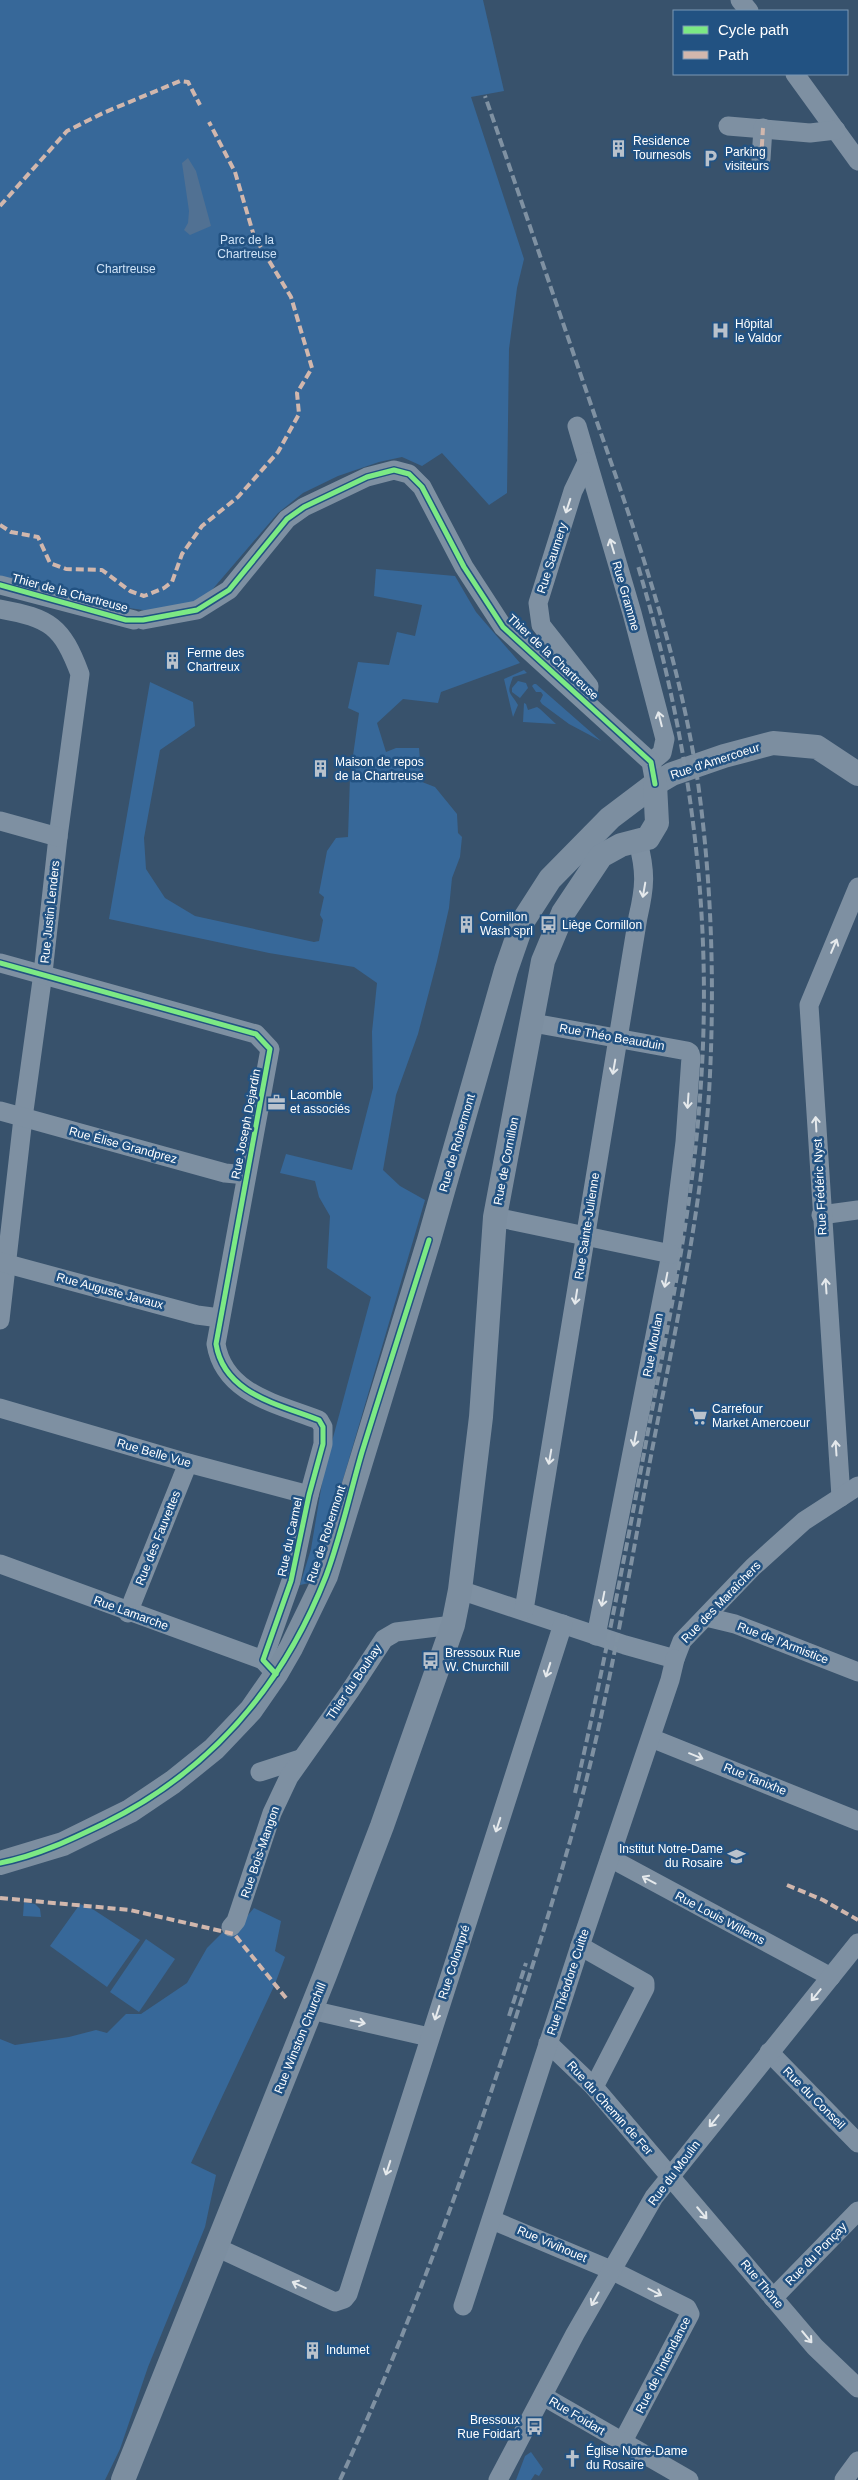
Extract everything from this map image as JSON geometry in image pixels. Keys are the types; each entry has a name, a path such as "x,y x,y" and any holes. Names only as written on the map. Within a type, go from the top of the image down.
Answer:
{"main road":[{"name":"Rue d'Amercoeur","path":"653,773 672,774 724,756 773,743 817,747 858,774"},
{"name":"Rue de Cornillon","path":"460,1590 481,1417 495,1217 544,960 563,913 601,856 621,845 648,838 657,823 653,773"},
{"name":"Rue de Robermont","path":"0,1863 63,1844 130,1811 173,1782 201,1760 251,1710 270,1667 326,1576 429,1240 506,970 523,921 560,868 653,773"},
{"name":"Rue Winston Churchill","path":"123,2480 311,2010 382,1826 453,1625 460,1590"}],"street":[{"path":"740,0 748,10"},
{"path":"796,75 858,161"},
{"path":"728,126 810,133 836,130"},
{"path":"761,160 762,128"},
{"name":"Rue Gramme","path":"577,426 632,613 665,739 662,753 653,773"},
{"name":"Rue Saumery","path":"587,462 573,490 538,603 541,625 589,686 587,702"},
{"name":"Thier de la Chartreuse","path":"0,585 139,620 197,610 230,590 287,519 304,506 367,477 394,470 409,474 422,487 464,567 503,627 587,702 653,773"},
{"name":"Rue Justin Lenders","path":"0,609 30,614 47,622 62,635 80,674 58,837 43,974 4,1263 0,1320"},
{"path":"0,821 58,837"},
{"name":"Rue Sainte-Julienne","path":"524,1610 645,884 644,864 638,842"},
{"name":"Rue Frédéric Nyst","path":"841,1497 821,1215 809,1005 858,887"},
{"name":"Rue Joseph Dejardin","path":"0,962 256,1034 266,1043 270,1049 269,1060 246,1175 216,1344 218,1355 230,1378 255,1394 318,1420 323,1427"},
{"name":"Rue Théo Beauduin","path":"533,1023 690,1053"},
{"name":"Rue Moulan","path":"596,1636 671,1254 685,1142 690,1053"},
{"name":"Rue Élise Grandprez","path":"0,1111 225,1173 246,1175"},
{"path":"821,1215 858,1210"},
{"path":"495,1217 671,1254"},
{"name":"Rue Auguste Javaux","path":"4,1263 197,1315 220,1318"},
{"name":"Rue Belle Vue","path":"0,1408 188,1463 309,1495"},
{"name":"Rue du Carmel","path":"270,1667 309,1495 323,1444 323,1427"},
{"name":"Rue des Fauvettes","path":"128,1613 188,1463"},
{"name":"Rue des Maraîchers","path":"675,1659 682,1641 753,1567 804,1521 858,1486"},
{"name":"Rue Lamarche","path":"0,1564 270,1667"},
{"path":"460,1590 524,1610 596,1636 675,1659"},
{"name":"Rue de l'Armistice","path":"706,1617 735,1624 858,1672"},
{"name":"Rue Colompré","path":"216,2247 335,2302 344,2299 348,2294 563,1624"},
{"name":"Thier du Bouhay","path":"289,1777 300,1759 350,1692 384,1639 396,1632 453,1625"},
{"name":"Rue Théodore Cuitte","path":"463,2306 580,1946 651,1738 675,1659"},
{"name":"Rue Tanixhe","path":"651,1738 858,1821"},
{"path":"260,1772 300,1759"},
{"name":"Rue Bois-Mangon","path":"231,1927 236,1921 272,1813 289,1777"},
{"name":"Rue Louis Willems","path":"610,1858 831,1978"},
{"name":"Rue du Moulin","path":"498,2480 611,2270 654,2197 858,1943"},
{"path":"580,1946 645,1983 594,2087"},
{"path":"311,2010 429,2037"},
{"name":"Rue du Chemin de Fer","path":"548,2043 594,2087 671,2176"},
{"name":"Rue du Conseil","path":"769,2052 858,2143"},
{"name":"Rue Thône","path":"671,2176 815,2348 858,2388"},
{"name":"Rue du Ponçay","path":"773,2298 858,2211"},
{"name":"Rue Vivihouet","path":"492,2220 611,2270"},
{"name":"Rue de l'Intendance","path":"611,2270 687,2308 690,2314 622,2443"},
{"name":"Rue Foidart","path":"543,2396 689,2480"},
{"path":"844,2480 858,2461"}],"green space":[{"name":"Chartreuse","path":"0,0 483,0 504,91 471,97 524,259 517,288 509,349 507,493 489,505 442,453 422,466 402,457 379,462 338,476 303,493 278,513 205,598 150,618 143,610 129,608 128,617 0,580"},
{"path":"376,569 455,576 476,612 520,663 441,692 438,703 403,699 377,723 386,752 396,748 419,748 422,782 435,787 457,814 458,833 462,837 460,857 452,878 449,908 437,961 418,1034 396,1095 383,1170 400,1186 425,1200 313,1582 300,1585 311,1549 324,1471 371,1297 327,1268 330,1216 319,1197 315,1181 280,1173 286,1154 352,1170 373,1088 372,1032 377,983 354,967 269,953 109,919 150,682 193,702 195,726 160,750 144,838 146,869 165,898 195,916 314,942 319,941 323,920 320,915 324,897 319,893 327,851 336,838 348,837 350,777 359,713 348,708 358,662 389,665 397,632 415,636 422,605 374,596"},
{"path":"524,670 527,673 513,677 509,690 518,705 513,717 504,679"},
{"path":"518,681 526,683 528,688 520,698 512,692 512,688"},
{"path":"534,684 601,741 569,724 542,704 540,701 543,695 541,692 536,692 532,686"},
{"path":"524,703 528,710 537,707 556,724 523,722"},
{"path":"24,1902 35,1904 40,1909 41,1917 23,1916"},
{"path":"80,1904 94,1910 140,1940 107,1987 50,1946"},
{"path":"254,1908 281,1921 275,1951 285,1957 275,1984 191,2163 216,2175 205,2227 148,2367 120,2449 105,2480 0,2480 0,2039 15,2045 69,2037 96,2030 107,2033 126,2014 141,2014 187,1983 207,1948 225,1930 243,1921"},
{"path":"146,1939 175,1959 139,2012 110,1992"},
{"path":"531,2452 543,2469 539,2476 535,2474 531,2480 516,2480 525,2456"}],"shaded area":[{"path":"188,158 196,171 211,226 190,235 184,230 188,223 189,211 182,163"}],"railway":[{"path":"340,2480 401,2339 455,2195 525,1988 581,1801 627,1589 685,1278 700,1186 709,1093 712,1015 709,899 698,783 681,692 643,557 485,96"},
{"path":"575,1793 622,1571 663,1352 685,1225 700,1097 704,962 694,829 672,697 638,566"},
{"path":"509,2016 526,1963"}],"marked path":[{"path":"0,206 67,131 103,113 180,81 188,82 200,105"},
{"path":"0,525 11,532 38,537 50,563 66,569 102,570 130,591 144,596 164,588 172,582 182,554 202,526 238,497 278,452 299,414 297,393 312,368 291,297 254,236 235,172 209,122"},
{"path":"761,159 763,128"},
{"path":"787,1885 823,1900 858,1920"},
{"path":"0,1898 130,1910 234,1934 286,1998"}],"cycle path":[{"path":"0,585 126,620 143,620 197,610 229,590 287,519 304,507 367,477 394,470 409,474 422,487 464,567 503,627 651,762 655,784"},
{"path":"0,963 256,1034 270,1049 216,1344 221,1361 230,1375 241,1386 271,1402 319,1420 323,1427 323,1444 309,1495 291,1581 263,1660 276,1674"},
{"path":"0,1863 27,1856 67,1841 143,1802 179,1778 211,1751 240,1721 265,1689 288,1654 309,1616 326,1576 341,1530 362,1452 429,1240"}],"place":[{"name":"Residence Tournesols","path":"619,148"},
{"name":"Parking visiteurs","path":"711,159"},
{"name":"Hôpital le Valdor","path":"721,331"},
{"name":"Ferme des Chartreux","path":"173,660"},
{"name":"Maison de repos de la Chartreuse","path":"321,769"},
{"name":"Cornillon Wash sprl","path":"466,924"},
{"name":"Liège Cornillon","path":"548,925"},
{"name":"Lacomble et associés","path":"276,1102"},
{"name":"Carrefour Market Amercoeur","path":"698,1416"},
{"name":"Bressoux Rue W. Churchill","path":"431,1660"},
{"name":"Institut Notre-Dame du Rosaire","path":"737,1856"},
{"name":"Indumet","path":"312,2350"},
{"name":"Bressoux Rue Foidart","path":"534,2427"},
{"name":"Église Notre-Dame du Rosaire","path":"572,2458"}],"park label":[{"name":"Parc de la Chartreuse","path":"247,247"}]}
